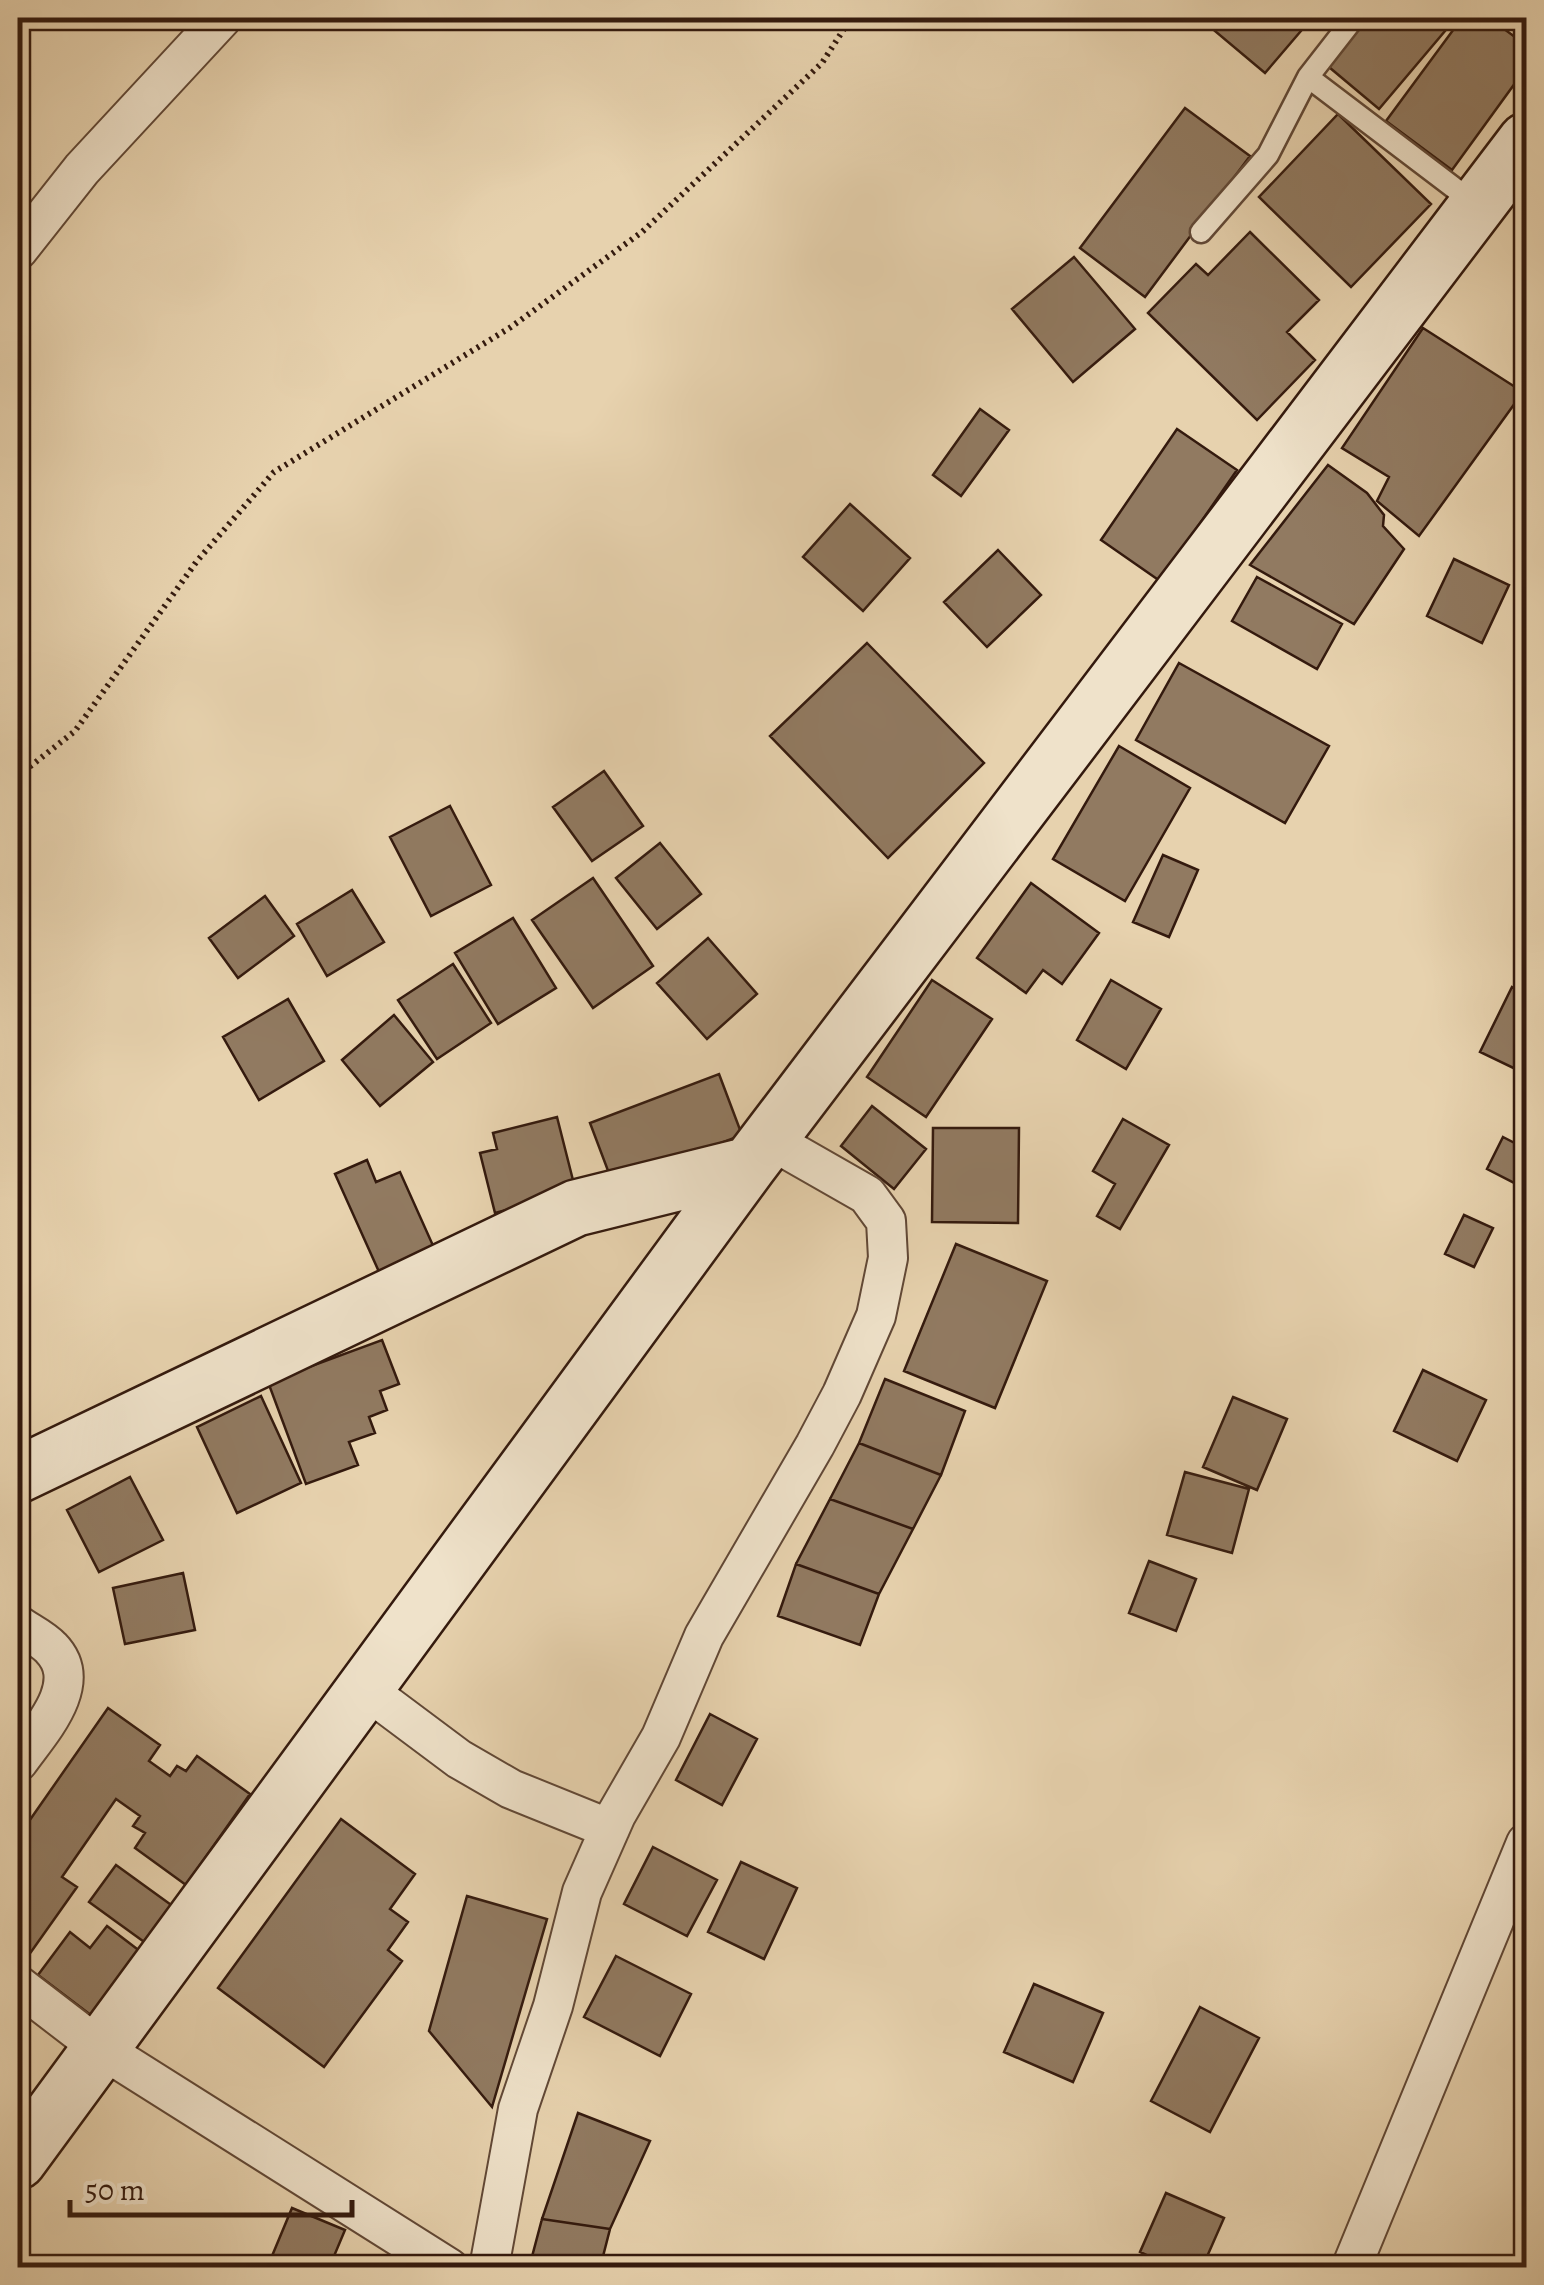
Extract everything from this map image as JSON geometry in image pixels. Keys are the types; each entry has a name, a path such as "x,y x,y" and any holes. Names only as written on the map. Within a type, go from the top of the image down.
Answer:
{"main road":[{"path":"18,2160 759,1152 1526,141"},
{"path":"18,1475 576,1208 759,1152"}],"street":[{"path":"18,250 82,169 222,18"},
{"path":"489,2268 518,2109 553,2006 582,1892 610,1829 661,1737 704,1636 824,1428 876,1316 888,1258 886,1221 867,1195 759,1152"},
{"path":"18,1625 51,1647 63,1672 63,1686 54,1712 18,1762"},
{"path":"364,1688 460,1760 494,1779 610,1829"},
{"path":"1351,2268 1526,1844"},
{"path":"18,1986 100,2048 449,2268"}],"lane":[{"path":"1201,232 1268,155 1308,77 1354,18"},
{"path":"1308,77 1477,206"}],"path":[{"path":"18,776 75,731 198,561 274,472 511,327 642,232 822,62 852,18"}],"building":[{"path":"1312,18 1265,73 1203,21"},
{"path":"1361,18 1456,18 1379,109 1323,62"},
{"path":"1462,18 1489,18 1526,45 1526,68 1452,170 1386,121"},
{"path":"1185,108 1250,156 1145,297 1080,248"},
{"path":"1338,114 1431,204 1351,287 1259,197"},
{"path":"1250,232 1319,300 1287,332 1315,360 1257,420 1148,313 1196,264 1208,275"},
{"path":"1074,257 1135,329 1073,382 1012,309"},
{"path":"1423,328 1523,392 1419,536 1377,501 1389,477 1342,448"},
{"path":"980,409 1009,430 961,496 933,475"},
{"path":"1177,429 1237,470 1160,581 1101,540"},
{"path":"1328,465 1367,493 1384,515 1383,526 1404,549 1354,624 1250,565"},
{"path":"850,504 910,558 863,611 803,557"},
{"path":"998,550 1041,595 987,647 944,602"},
{"path":"1454,559 1509,585 1482,643 1427,616"},
{"path":"1257,577 1342,624 1317,669 1232,621"},
{"path":"867,643 984,763 888,858 770,736"},
{"path":"1179,663 1329,746 1285,823 1136,740"},
{"path":"1119,746 1190,788 1125,901 1053,859"},
{"path":"604,771 643,826 592,861 553,807"},
{"path":"450,806 491,885 431,916 390,837"},
{"path":"660,843 701,894 657,929 616,878"},
{"path":"1163,855 1198,870 1169,937 1133,922"},
{"path":"593,878 653,966 593,1008 532,920"},
{"path":"1031,883 1099,933 1062,984 1043,970 1026,993 977,958"},
{"path":"352,890 384,942 327,976 297,924"},
{"path":"265,896 294,936 238,978 209,938"},
{"path":"513,918 556,988 498,1024 455,953"},
{"path":"708,938 757,994 707,1039 657,983"},
{"path":"453,964 491,1023 437,1059 398,1000"},
{"path":"932,980 992,1019 926,1117 867,1077"},
{"path":"1111,980 1161,1009 1126,1069 1077,1040"},
{"path":"1512,987 1526,994 1526,1074 1480,1052"},
{"path":"288,999 324,1061 259,1100 223,1037"},
{"path":"394,1015 433,1062 380,1106 342,1060"},
{"path":"719,1074 742,1135 613,1184 590,1123"},
{"path":"872,1106 926,1149 894,1189 841,1146"},
{"path":"557,1117 576,1192 495,1213 480,1153 497,1149 493,1133"},
{"path":"1123,1119 1169,1145 1120,1229 1097,1216 1115,1184 1093,1171"},
{"path":"933,1128 1019,1128 1018,1223 932,1222"},
{"path":"1503,1137 1526,1149 1526,1189 1487,1169"},
{"path":"367,1160 376,1182 400,1172 435,1250 380,1274 335,1174"},
{"path":"1464,1215 1493,1228 1474,1267 1445,1254"},
{"path":"956,1244 1047,1281 995,1408 904,1371"},
{"path":"382,1340 399,1384 380,1391 387,1410 369,1417 375,1433 349,1442 358,1465 306,1484 268,1382"},
{"path":"1423,1370 1486,1400 1457,1461 1394,1431"},
{"path":"885,1379 965,1411 941,1475 859,1443"},
{"path":"261,1396 301,1483 237,1513 197,1427"},
{"path":"1233,1397 1287,1419 1257,1490 1203,1467"},
{"path":"859,1443 941,1475 913,1529 830,1499"},
{"path":"1185,1472 1249,1489 1232,1553 1167,1535"},
{"path":"130,1477 163,1540 99,1572 67,1510"},
{"path":"830,1499 913,1529 879,1594 796,1564"},
{"path":"1149,1561 1196,1579 1176,1631 1129,1613"},
{"path":"796,1564 879,1594 860,1645 778,1616"},
{"path":"183,1573 195,1630 125,1644 113,1588"},
{"path":"108,1708 160,1745 149,1761 170,1776 177,1766 186,1771 197,1756 250,1794 186,1885 135,1848 145,1833 133,1826 140,1816 116,1799 62,1877 77,1887 31,1952 18,1942 18,1837"},
{"path":"710,1714 757,1739 722,1805 676,1780"},
{"path":"341,1819 415,1874 390,1909 408,1922 388,1950 402,1961 324,2067 218,1988"},
{"path":"653,1847 717,1880 687,1936 624,1904"},
{"path":"741,1862 797,1888 764,1959 708,1932"},
{"path":"116,1865 174,1907 147,1944 89,1902"},
{"path":"467,1896 547,1919 492,2107 429,2031"},
{"path":"107,1926 145,1955 96,2019 38,1975 70,1932 90,1948"},
{"path":"616,1956 691,1994 660,2056 584,2017"},
{"path":"1034,1984 1103,2013 1073,2082 1004,2052"},
{"path":"1200,2007 1259,2038 1210,2132 1151,2101"},
{"path":"578,2113 650,2141 610,2229 542,2219"},
{"path":"1166,2193 1224,2218 1202,2268 1174,2268 1140,2252"},
{"path":"292,2208 345,2230 329,2268 267,2268"},
{"path":"542,2219 610,2229 600,2268 529,2268"}]}
